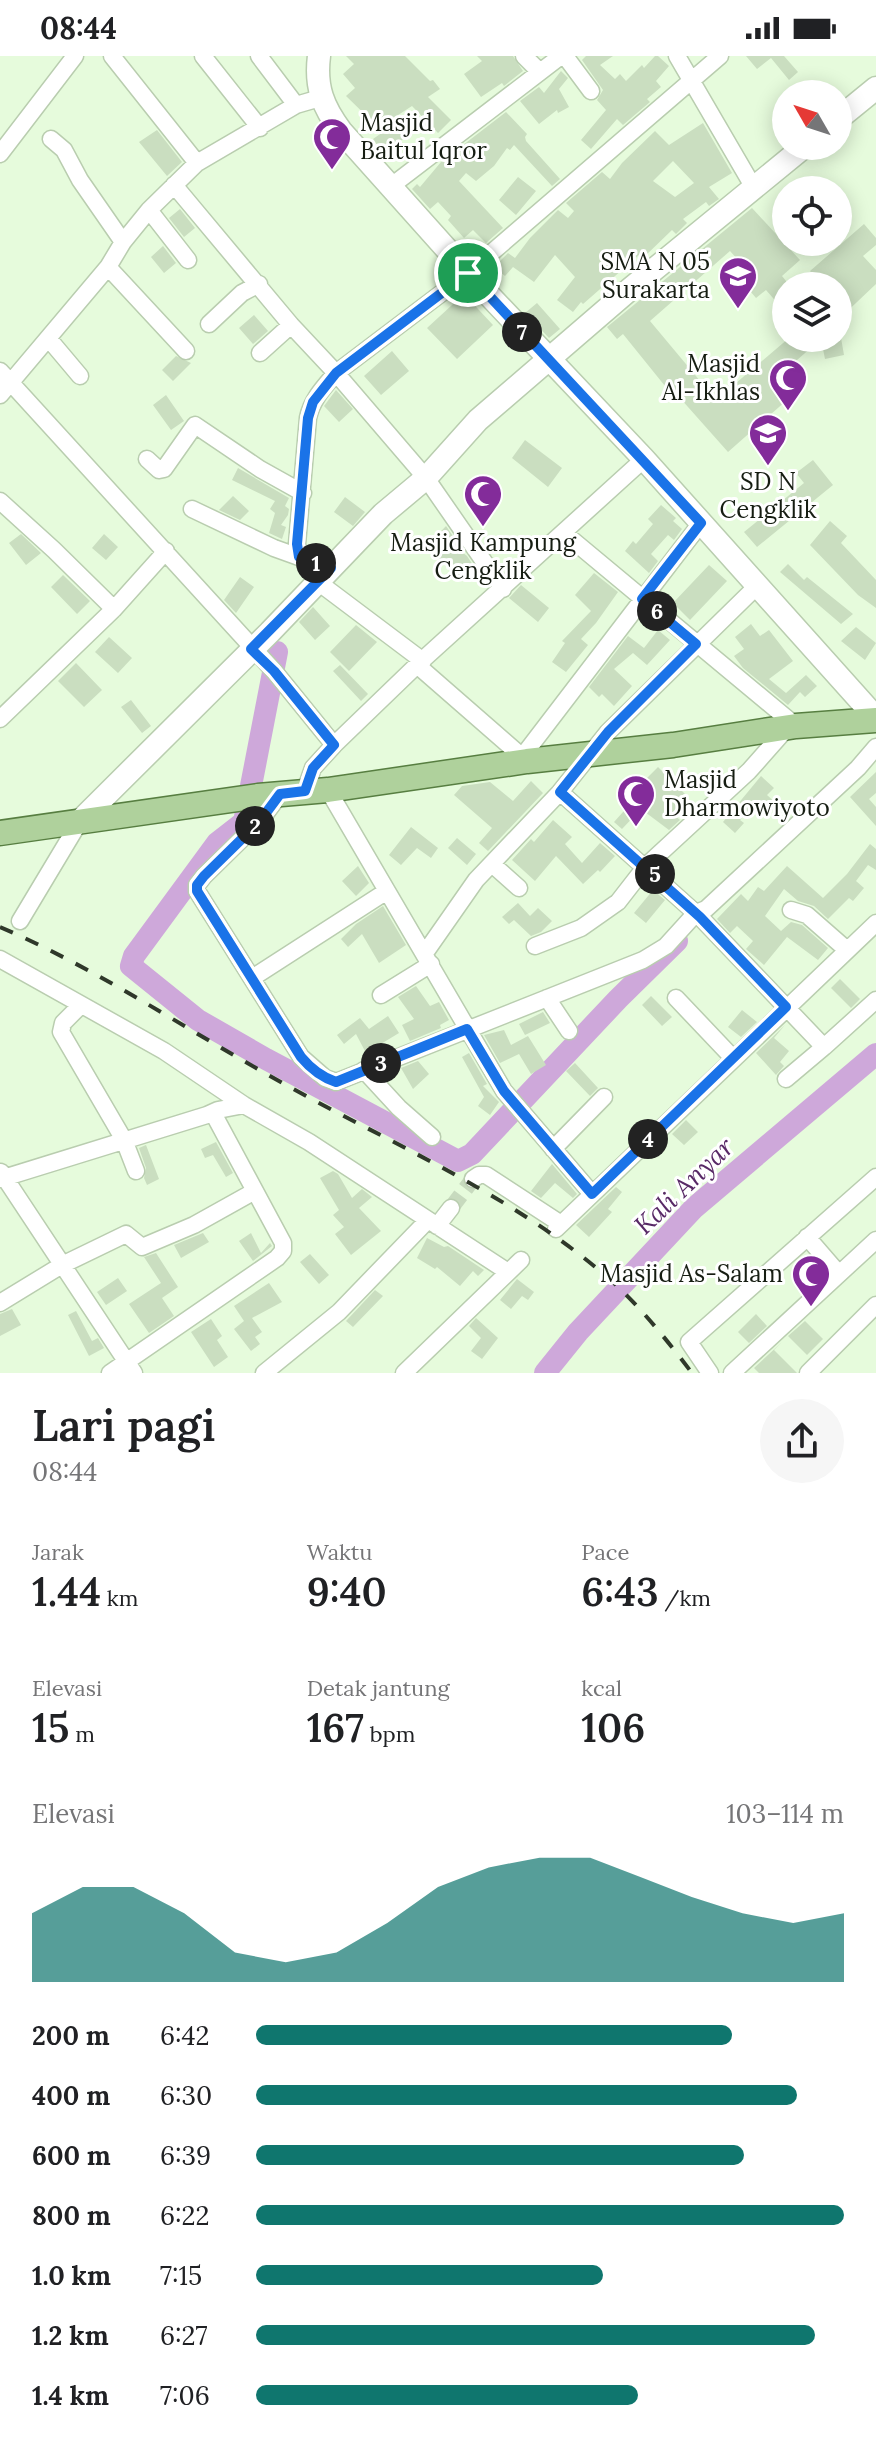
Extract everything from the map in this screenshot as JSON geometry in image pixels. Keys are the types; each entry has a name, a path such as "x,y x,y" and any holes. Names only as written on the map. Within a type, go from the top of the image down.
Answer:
{"main road":[{"path":"0,833 272,795 313,783 524,759 591,755 792,727 872,707 756,587 644,459 548,360 390,187 328,113 320,98 319,56"},
{"path":"852,108 876,88"},
{"path":"80,821 256,654 270,632 383,514 426,478 478,420 629,290 788,160"}],"street":[{"path":"2,153 75,56"},
{"path":"112,56 197,163"},
{"path":"203,56 260,128"},
{"path":"259,56 296,105"},
{"path":"524,56 540,72"},
{"path":"390,187 563,56 591,91"},
{"path":"677,56 754,188"},
{"path":"299,557 297,544 310,408 336,373 468,273 720,56"},
{"path":"0,395 13,373 48,338 108,267 123,242 149,210 197,163 296,105 320,98"},
{"path":"51,139 64,150 80,180 123,242"},
{"path":"174,185 291,325 426,478 503,589"},
{"path":"149,210 188,260"},
{"path":"108,267 186,351"},
{"path":"209,324 242,293 259,284"},
{"path":"260,353 291,325"},
{"path":"48,338 80,376"},
{"path":"13,373 78,458 274,671 334,745"},
{"path":"147,459 159,470 164,469 195,425 260,469 303,493"},
{"path":"592,1194 514,1103 387,891 313,783 334,745 644,459"},
{"path":"0,501 114,609"},
{"path":"192,509 299,557 325,575 524,759 701,523"},
{"path":"535,946 581,928 629,891 646,866 792,727 564,533"},
{"path":"0,719 114,609 166,551"},
{"path":"381,995 428,958 470,888 560,792 608,732 756,587"},
{"path":"272,795 260,821 197,885 199,897 310,1067 336,1082 655,954 702,919 706,909 858,768 876,747"},
{"path":"560,792 702,919 824,1047"},
{"path":"20,921 80,821"},
{"path":"492,864 519,888"},
{"path":"252,978 387,891"},
{"path":"791,910 807,915 847,950"},
{"path":"473,1179 486,1175 558,1226 876,923"},
{"path":"0,959 164,1051 508,1272"},
{"path":"547,998 569,1031"},
{"path":"676,998 732,1057"},
{"path":"786,1079 876,1000"},
{"path":"81,1005 63,1023 61,1032 124,1140 136,1171"},
{"path":"364,1070 399,1108 432,1137"},
{"path":"110,1373 130,1368 283,1251 283,1243 216,1111 218,1088"},
{"path":"553,1149 604,1097"},
{"path":"130,1368 1,1176 244,1105"},
{"path":"710,1373 689,1342 876,1177"},
{"path":"0,1303 62,1265 126,1234 142,1247 194,1225 255,1191"},
{"path":"264,1373 334,1316 451,1208"},
{"path":"807,1237 839,1274"},
{"path":"732,1373 876,1240"},
{"path":"404,1372 521,1260"},
{"path":"808,1373 876,1305"}],"building":[{"path":"346,56 405,56 440,89 428,97 451,120 438,133 412,106 395,117 409,134 396,145 392,141 380,149 373,139 383,132 346,96 355,88 343,74 354,64"},
{"path":"477,56 513,56 523,71 504,86 502,83 481,97 464,74 482,61"},
{"path":"586,56 613,56 600,65 615,79 620,74 626,81 655,56 669,66 656,81 661,87 647,99 650,102 623,125 617,119 591,149 581,140 606,110 597,100 603,90 582,60"},
{"path":"746,56 784,56 798,72 789,80 771,58 757,69"},
{"path":"561,71 568,78 559,89 569,107 558,113 557,110 539,124 520,101 539,87 544,93"},
{"path":"506,112 527,134 526,141 560,179 552,186 514,145 510,150 507,148 494,166 476,181 466,173 459,181 503,228 486,243 473,230 464,238 448,220 451,216 438,202 430,209 412,189 417,184 420,187 441,162"},
{"path":"703,123 732,173 709,187 719,199 709,206 706,202 683,219 687,223 676,234 672,230 642,259 639,255 573,312 557,300 575,277 555,255 534,282 513,267 505,276 494,267 508,253 515,258 558,210 568,218 574,211 566,203 602,172 610,179 655,131 669,145","holes":["673,161 694,183 675,197 653,181"]},
{"path":"157,130 182,162 167,176 139,142"},
{"path":"518,177 536,191 516,215 499,200"},
{"path":"752,208 772,230 772,256 796,256 800,260 786,272 772,272 772,297 766,290 756,298 739,278 748,271 730,251 650,321 716,400 773,352 806,352 780,375 795,393 728,452 672,389 669,391 623,334 617,339 607,327"},
{"path":"180,209 195,228 184,237 169,218"},
{"path":"864,224 876,238 876,245 863,256 876,270 876,284 852,307 852,272 810,271 827,256 852,256 852,234"},
{"path":"163,246 176,263 164,273 151,257"},
{"path":"464,294 493,325 457,359 427,328"},
{"path":"537,303 560,329 549,338 525,313"},
{"path":"254,315 268,331 253,344 239,328"},
{"path":"392,351 409,371 381,395 364,376"},
{"path":"824,352 843,352 844,355 825,359"},
{"path":"176,356 191,363 173,381 162,370"},
{"path":"336,390 353,409 339,422 324,406"},
{"path":"166,395 184,421 171,430 153,405"},
{"path":"525,440 562,468 548,487 512,458"},
{"path":"813,460 833,485 757,547 744,532 804,483 796,473"},
{"path":"238,468 289,498 285,506 289,509 288,515 281,525 286,527 282,539 269,533 275,513 270,509 275,501 232,480"},
{"path":"233,496 249,511 240,520 219,510"},
{"path":"345,497 365,512 353,526 334,512"},
{"path":"661,505 676,518 673,521 682,529 674,540 668,535 651,554 658,561 649,573 625,551 633,541 636,544 653,524 648,519"},
{"path":"830,521 847,536 841,543 876,580 876,608 858,595 810,545"},
{"path":"446,526 455,539 451,543 467,556 477,571 467,582 425,548"},
{"path":"21,534 41,553 26,565 9,543"},
{"path":"104,534 118,547 106,560 92,548"},
{"path":"788,564 804,580 807,577 853,614 841,624 780,572"},
{"path":"709,565 727,581 690,620 673,603"},
{"path":"594,573 618,592 581,639 588,645 566,672 552,662 565,643 562,641 591,611 575,595"},
{"path":"63,575 90,601 77,614 51,587"},
{"path":"240,577 254,587 236,613 224,600"},
{"path":"521,585 549,608 538,622 509,598"},
{"path":"313,607 330,626 315,640 299,622"},
{"path":"751,624 760,636 769,630 793,661 769,679 786,693 806,675 817,686 805,697 800,692 788,705 743,668 734,656 744,649 735,637"},
{"path":"356,625 377,642 349,671 330,652"},
{"path":"856,627 876,643 865,660 841,641"},
{"path":"658,630 670,640 647,665 633,653 614,669 632,686 614,706 589,687 628,636 644,648"},
{"path":"109,637 132,658 118,673 95,652"},
{"path":"76,663 102,690 84,707 58,681"},
{"path":"340,665 368,694 361,701 333,671"},
{"path":"131,700 151,726 142,733 121,707"},
{"path":"658,767 688,797 672,813 680,820 669,830 641,809 622,829 614,822 649,783 646,779"},
{"path":"876,772 876,793 869,799 876,807 876,826 850,797"},
{"path":"761,776 774,788 767,795 778,805 770,813 759,803 740,820 744,823 735,833 723,822"},
{"path":"531,781 543,793 488,851 479,843 492,828 454,795 462,786 490,782 513,801"},
{"path":"553,820 572,837 565,844 582,863 600,843 615,856 583,884 556,856 535,881 512,860 531,839 534,842"},
{"path":"411,827 438,848 431,858 417,848 401,865 389,855"},
{"path":"457,838 476,854 467,865 448,848"},
{"path":"870,844 876,849 876,870 868,865 856,881 864,888 853,901 849,898 828,919 814,906 798,901 784,889 765,916 781,931 791,922 802,925 828,948 818,960 787,937 764,965 746,949 753,941 737,926 730,933 717,919 741,894 748,901 758,887 764,891 787,866 823,898"},
{"path":"358,866 369,883 356,896 342,881"},
{"path":"653,890 665,900 646,923 634,913"},
{"path":"518,903 530,916 538,908 552,921 541,932 531,936 514,920 509,924 502,917"},
{"path":"383,906 406,945 379,963 362,934 348,947 341,939 356,924"},
{"path":"840,979 860,999 851,1008 831,988"},
{"path":"416,986 430,1006 439,1002 449,1020 440,1025 441,1028 410,1041 402,1025 414,1019 398,997"},
{"path":"651,996 672,1017 662,1026 642,1005"},
{"path":"742,1010 757,1022 741,1037 728,1027"},
{"path":"543,1012 550,1023 525,1035 519,1024"},
{"path":"388,1016 399,1033 366,1053 356,1034 344,1044 337,1035 360,1018 369,1029"},
{"path":"785,1025 774,1038 789,1051 780,1062 784,1066 776,1075 756,1053"},
{"path":"504,1030 511,1045 528,1036 546,1065 531,1074 519,1054 500,1063 484,1035"},
{"path":"469,1053 487,1084 483,1086 499,1102 490,1115 478,1106 484,1097 462,1057"},
{"path":"418,1061 429,1074 413,1089 401,1068"},
{"path":"575,1063 598,1088 590,1096 566,1071"},
{"path":"686,1120 698,1132 684,1145 672,1134"},
{"path":"216,1142 233,1173 226,1177 213,1155 205,1158 201,1149"},
{"path":"146,1145 159,1179 147,1185 144,1178 146,1168 139,1148"},
{"path":"552,1164 577,1194 573,1198 555,1183 541,1198 531,1191"},
{"path":"333,1171 352,1198 362,1189 372,1197 359,1208 381,1231 351,1255 335,1234 344,1227 333,1215 339,1210 320,1178"},
{"path":"616,1187 622,1192 608,1209 612,1212 589,1237 576,1225"},
{"path":"203,1233 209,1242 181,1258 174,1245"},
{"path":"251,1233 261,1253 270,1243 272,1246 253,1261 239,1241"},
{"path":"427,1238 448,1246 484,1270 478,1276 473,1271 460,1286 437,1267 435,1269 417,1258"},
{"path":"156,1253 178,1287 162,1298 174,1316 149,1333 129,1304 161,1283 144,1257"},
{"path":"310,1254 329,1275 319,1284 300,1262"},
{"path":"118,1278 127,1291 106,1305 97,1292"},
{"path":"517,1279 534,1292 528,1300 522,1296 511,1309 500,1300"},
{"path":"269,1283 282,1302 252,1318 262,1332 255,1337 260,1344 251,1351 234,1329 244,1321 234,1306"},
{"path":"375,1290 383,1296 353,1327 346,1321"},
{"path":"12,1309 21,1325 0,1336 0,1314"},
{"path":"76,1311 92,1341 98,1338 104,1348 89,1356 68,1315"},
{"path":"756,1314 767,1326 749,1343 738,1332"},
{"path":"476,1318 498,1338 482,1359 471,1351 481,1338 469,1326"},
{"path":"211,1319 222,1336 217,1340 228,1357 214,1367 191,1332"},
{"path":"805,1321 823,1339 807,1355 788,1336"},
{"path":"782,1342 774,1350 797,1373 759,1373 754,1368"}],"waterway":[{"path":"277,652 244,822 217,843 134,956 131,966 198,1020 458,1161 472,1154 677,941"},
{"name":"Kali Anyar","path":"545,1373 578,1332 694,1208 876,1054"}],"tunnel":[{"path":"451,1208 473,1179"}],"railway":[{"path":"0,927 104,979 270,1076 518,1212 557,1238 621,1290 692,1373"}],"place":[{"name":"Masjid Baitul Iqror","path":"332,171"},
{"name":"SMA N 05 Surakarta","path":"738,310"},
{"name":"Masjid Al-Ikhlas","path":"788,412"},
{"name":"SD N Cengklik","path":"768,467"},
{"name":"Masjid Kampung Cengklik","path":"483,528"},
{"name":"Masjid Dharmowiyoto","path":"636,828"},
{"name":"Masjid As-Salam","path":"811,1308"}],"route":[{"path":"468,273 701,523 642,599 696,644 608,732 560,792 700,917 786,1007 592,1194 504,1091 467,1029 336,1082 310,1067 197,891 197,885 204,876 260,821 280,794 305,791 311,771 334,745 274,671 251,649 331,568 299,557 297,544 310,408 336,373 468,273"}]}
